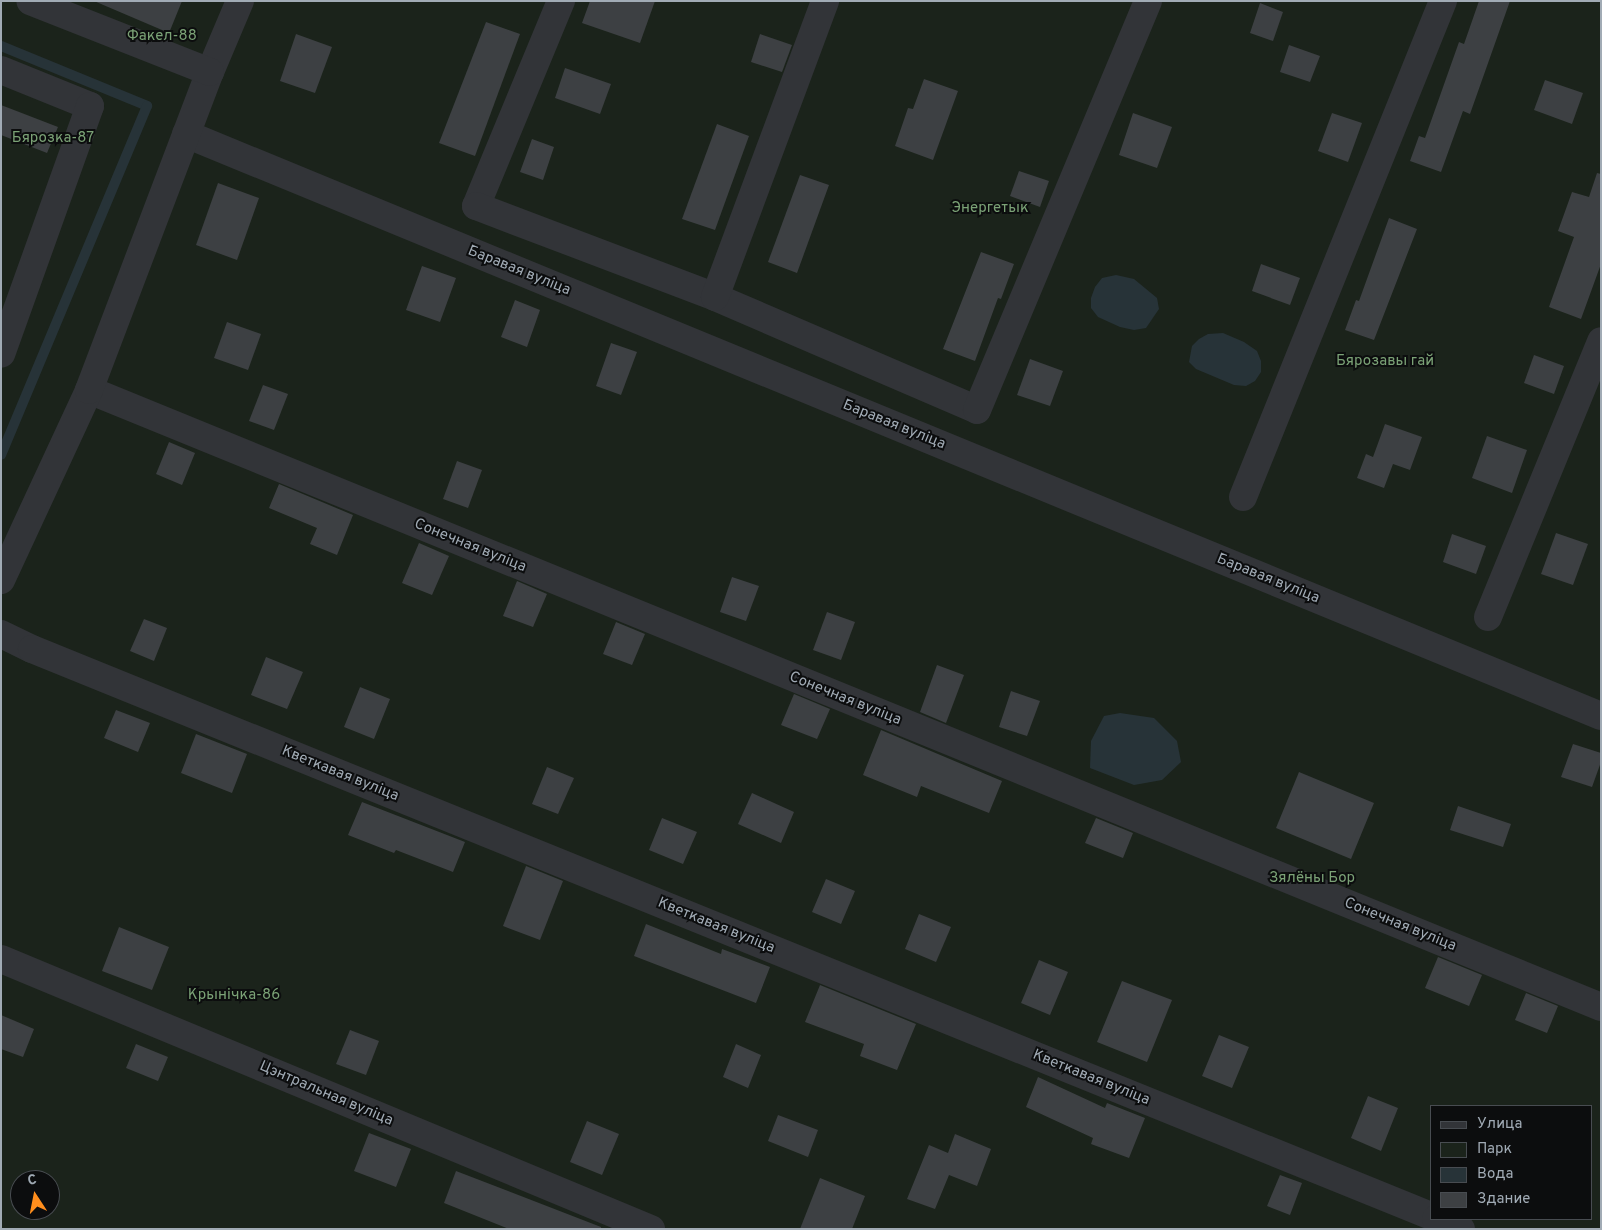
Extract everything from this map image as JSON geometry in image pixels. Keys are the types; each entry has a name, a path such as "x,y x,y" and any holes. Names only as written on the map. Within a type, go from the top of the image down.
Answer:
{"lane":[{"path":"30,1 210,72"},
{"path":"1,580 89,390 210,72 240,1"},
{"path":"561,1 476,206 715,298 977,410 1148,1"},
{"path":"715,298 825,1"},
{"path":"1243,497 1443,1"},
{"path":"1,70 90,106 1,354"},
{"name":"Баравая вуліца","path":"186,134 1601,716"},
{"path":"1488,618 1601,341"},
{"name":"Сонечная вуліца","path":"89,390 1601,1007"},
{"name":"Кветкавая вуліца","path":"1,634 50,656 1430,1216"},
{"name":"Цэнтральная вуліца","path":"1,959 651,1229"},
{"path":"1438,1220 1461,1229"}],"green space":[{"path":"1,1 1601,1 1601,1229 1,1229"}],"water":[{"path":"1116,275 1134,279 1157,298 1159,309 1146,328 1134,330 1120,327 1098,317 1091,308 1091,298 1095,287 1102,278"},
{"path":"1223,333 1244,342 1257,351 1261,361 1261,372 1255,381 1246,386 1234,385 1196,369 1189,362 1192,346 1199,339 1208,334"},
{"path":"1120,713 1154,718 1177,741 1181,762 1162,780 1134,785 1090,768 1091,741 1104,716"}],"building":[{"path":"94,1 182,1 169,33"},
{"path":"590,1 655,1 640,43 582,23"},
{"path":"1479,1 1510,1 1470,114 1463,111 1441,172 1410,161 1419,136 1425,138 1459,42 1464,44"},
{"path":"1260,3 1283,12 1273,41 1250,33"},
{"path":"486,22 520,34 475,156 439,143"},
{"path":"296,34 332,47 315,93 280,81"},
{"path":"760,34 792,45 782,72 751,62"},
{"path":"1289,45 1320,56 1310,82 1280,72"},
{"path":"565,68 611,84 600,114 555,98"},
{"path":"924,79 958,91 933,160 895,146 908,108 913,109"},
{"path":"1545,80 1583,93 1572,124 1534,110"},
{"path":"1,105 58,127 47,153 1,135"},
{"path":"1133,113 1172,127 1157,168 1119,155"},
{"path":"1332,113 1362,123 1348,162 1318,151"},
{"path":"717,124 749,136 715,230 682,219"},
{"path":"532,139 554,147 543,180 520,172"},
{"path":"1019,171 1049,181 1040,207 1010,196"},
{"path":"1597,173 1601,174 1601,264 1581,319 1549,307 1574,237 1558,231 1572,192 1589,197"},
{"path":"800,175 829,185 797,273 768,262"},
{"path":"218,183 259,198 237,260 196,245"},
{"path":"1389,218 1417,229 1374,340 1345,330 1356,300 1359,301"},
{"path":"981,252 1014,264 1001,299 998,298 975,361 943,349"},
{"path":"1261,264 1300,278 1290,305 1252,291"},
{"path":"422,266 456,278 440,322 406,310"},
{"path":"515,300 540,310 527,347 501,337"},
{"path":"227,322 261,334 248,370 214,358"},
{"path":"611,343 637,352 621,395 596,386"},
{"path":"1534,355 1564,366 1554,394 1524,383"},
{"path":"1030,359 1063,371 1050,406 1017,395"},
{"path":"263,385 288,394 274,430 249,421"},
{"path":"1385,424 1422,437 1410,470 1393,464 1384,488 1357,478 1366,454 1373,457"},
{"path":"1487,436 1527,450 1512,493 1472,478"},
{"path":"169,442 195,453 182,485 156,474"},
{"path":"457,461 482,470 468,508 443,499"},
{"path":"279,484 353,515 337,555 310,544 317,528 269,508"},
{"path":"1556,533 1588,544 1573,585 1541,574"},
{"path":"1452,534 1486,546 1476,574 1443,562"},
{"path":"419,543 449,556 432,595 402,583"},
{"path":"732,577 759,586 746,621 720,612"},
{"path":"517,581 547,594 533,627 503,616"},
{"path":"827,612 855,622 841,660 813,650"},
{"path":"144,619 167,628 154,661 130,651"},
{"path":"616,622 645,634 632,665 603,654"},
{"path":"266,657 303,672 287,709 251,695"},
{"path":"937,665 964,675 946,723 920,712"},
{"path":"360,687 390,699 374,739 344,727"},
{"path":"1011,691 1040,701 1027,736 999,727"},
{"path":"794,694 830,709 817,739 781,725"},
{"path":"116,710 150,723 138,752 104,738"},
{"path":"881,730 1002,781 989,813 921,786 917,797 863,775"},
{"path":"196,734 247,754 232,793 181,773"},
{"path":"1573,744 1601,753 1601,762 1592,787 1561,777"},
{"path":"547,767 574,778 558,814 532,804"},
{"path":"1299,772 1374,803 1351,859 1276,828"},
{"path":"752,793 794,812 781,843 738,824"},
{"path":"362,802 465,842 453,872 396,850 394,853 348,835"},
{"path":"1458,806 1511,824 1503,847 1450,830"},
{"path":"662,818 697,832 683,864 649,850"},
{"path":"1096,818 1133,833 1123,858 1085,843"},
{"path":"526,866 563,881 540,940 503,926"},
{"path":"826,879 855,891 841,924 812,912"},
{"path":"919,914 951,927 936,962 905,949"},
{"path":"646,924 721,954 722,949 770,967 756,1003 634,956"},
{"path":"119,927 169,947 152,990 102,971"},
{"path":"1438,957 1482,975 1469,1006 1425,988"},
{"path":"1039,960 1068,972 1050,1015 1021,1003"},
{"path":"1122,981 1172,1000 1147,1062 1097,1042"},
{"path":"820,985 916,1024 897,1070 860,1056 864,1044 805,1022"},
{"path":"1526,993 1558,1006 1547,1033 1515,1020"},
{"path":"1,1015 34,1029 23,1057 1,1049"},
{"path":"350,1030 379,1041 366,1075 336,1064"},
{"path":"1219,1035 1249,1047 1232,1088 1202,1076"},
{"path":"136,1044 168,1057 158,1081 126,1068"},
{"path":"736,1044 761,1055 748,1088 723,1077"},
{"path":"1038,1077 1105,1108 1107,1103 1145,1118 1129,1158 1091,1144 1093,1138 1026,1107"},
{"path":"1368,1096 1398,1108 1381,1151 1351,1138"},
{"path":"778,1115 818,1130 808,1157 768,1141"},
{"path":"587,1121 619,1134 602,1175 570,1162"},
{"path":"369,1133 411,1149 396,1187 354,1171"},
{"path":"955,1134 991,1149 977,1186 949,1175 935,1209 907,1199 929,1145 948,1153"},
{"path":"456,1171 601,1227 601,1229 509,1229 444,1203"},
{"path":"1280,1175 1302,1183 1290,1215 1267,1206"},
{"path":"820,1178 865,1196 852,1229 800,1229"}],"waterway":[{"path":"1,46 147,106 1,455"}],"park label":[{"name":"Факел-88","path":"162,37"},
{"name":"Бярозка-87","path":"53,139"},
{"name":"Энергетык","path":"990,209"},
{"name":"Бярозавы гай","path":"1385,362"},
{"name":"Зялёны Бор","path":"1312,879"},
{"name":"Крынічка-86","path":"234,996"}]}
